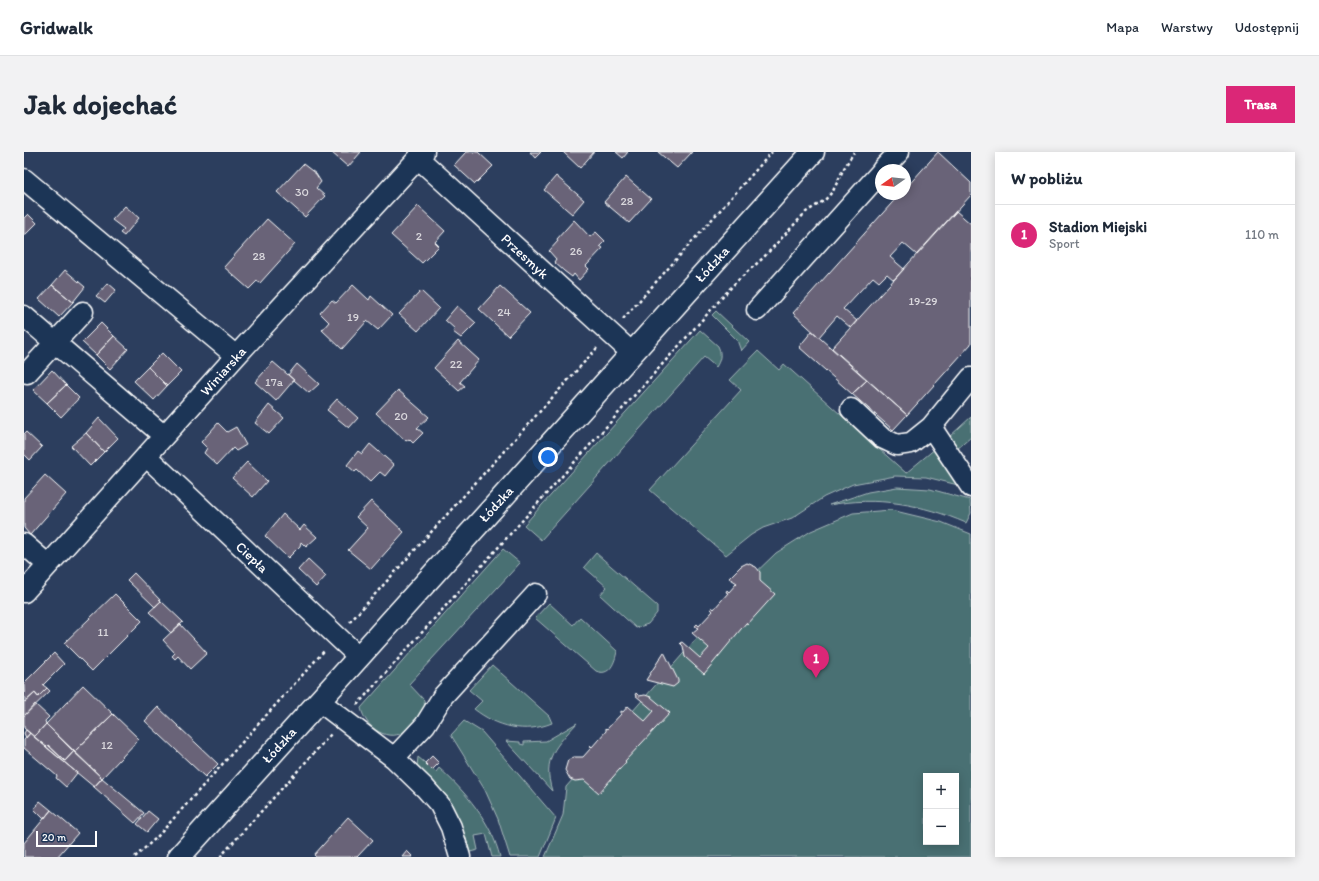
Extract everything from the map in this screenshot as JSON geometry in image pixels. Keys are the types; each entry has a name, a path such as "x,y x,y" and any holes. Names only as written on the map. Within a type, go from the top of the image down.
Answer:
{"main road":[{"name":"Łódzka","path":"179,857 813,152"}],"street":[{"path":"888,164 899,152"},
{"name":"Przesmyk","path":"421,155 632,353"},
{"name":"Winiarska","path":"24,592 236,356 421,155"},
{"path":"24,179 236,356"},
{"path":"756,310 875,179"},
{"path":"26,374 83,312"},
{"path":"24,316 164,436"},
{"path":"850,409 882,438 898,445 911,443 931,427 971,378"},
{"path":"931,427 971,487"},
{"name":"Ciepła","path":"146,456 359,657"},
{"path":"24,544 48,565"},
{"path":"394,758 425,724 443,696 536,594"},
{"path":"319,701 394,758 440,805 451,827 458,856"}],"path":[{"path":"135,857 157,837 772,152"},
{"path":"220,857 736,282 763,258 806,212 825,200 833,191 842,170 854,152"}],"green space":[{"path":"716,311 749,342 741,351 737,340 712,315"},
{"path":"700,330 718,346 720,357 716,367 704,357 541,540 524,525"},
{"path":"758,351 779,370 784,364 906,473 936,448 958,485 926,477 895,476 853,484 824,497 792,518 763,528 751,535 726,555 650,490 741,390 730,380"},
{"path":"971,417 971,437 956,450 949,437"},
{"path":"897,487 930,489 970,500 971,513 966,523 933,511 899,504 864,501 829,505 868,492"},
{"path":"891,510 941,522 971,534 971,857 545,857 563,815 566,787 748,580 776,553 811,531 853,513"},
{"path":"503,549 520,563 409,684 424,700 425,711 410,728 400,734 393,735 379,732 367,722 361,708"},
{"path":"596,553 657,606 657,613 648,624 636,628 600,595 607,587 584,567"},
{"path":"549,603 573,625 580,617 617,651 615,660 608,670 605,672 596,671 535,618"},
{"path":"492,665 549,716 552,723 532,728 512,727 492,720 474,709 482,701 469,690"},
{"path":"464,721 482,732 556,818 540,857 510,857 498,819 485,790 451,735"},
{"path":"577,723 557,746 550,761 549,780 552,791 506,741 520,742 520,744 524,745 524,742 546,741"},
{"path":"418,757 436,772 439,768 468,797 491,832 500,857 492,857 486,834 475,836 478,850 470,852 461,827 449,806 435,786 417,766"}],"building":[{"path":"331,152 361,152 348,167"},
{"path":"466,152 478,152 493,166 475,184 454,165"},
{"path":"530,152 541,152 535,158"},
{"path":"563,152 594,152 580,168"},
{"path":"616,152 628,152 623,158"},
{"path":"658,152 692,152 677,168"},
{"path":"938,152 971,183 971,195 917,255 903,243 890,257 904,269 894,280 887,274 879,282 873,277 843,309 857,321 851,328 837,316 819,337 793,313 895,200 911,200 911,182"},
{"path":"303,164 316,174 321,182 316,188 325,196 305,217 277,192"},
{"path":"556,176 584,200 572,214 544,190"},
{"path":"626,177 651,199 629,223 604,202"},
{"path":"125,206 139,218 124,236 120,233 124,229 112,220"},
{"path":"418,206 445,231 435,242 439,246 422,263 391,235"},
{"path":"956,211 971,224 971,344 907,415 832,348"},
{"path":"28,214 37,223 24,236 24,218"},
{"path":"267,219 295,244 260,283 257,281 249,289 224,267"},
{"path":"574,220 590,237 596,232 605,241 600,246 603,248 586,266 589,269 579,280 574,274 572,277 554,262 556,259 549,251 558,241 557,239"},
{"path":"65,270 85,287 73,302 52,285"},
{"path":"108,283 116,290 105,303 96,296"},
{"path":"52,285 73,302 59,317 39,299"},
{"path":"353,285 369,300 371,296 392,315 378,330 367,321 342,349 322,330 329,322 320,313 332,300 336,303"},
{"path":"500,286 530,313 508,336 479,309"},
{"path":"421,291 439,308 418,331 399,314"},
{"path":"457,306 476,323 461,338 453,332 455,329 445,320"},
{"path":"101,323 114,336 96,355 82,342"},
{"path":"812,331 867,380 852,394 799,347"},
{"path":"114,336 128,349 110,369 96,355"},
{"path":"458,341 479,360 460,382 465,386 459,391 434,368"},
{"path":"162,353 181,372 167,386 148,367"},
{"path":"273,362 294,380 276,401 255,382"},
{"path":"297,364 319,384 309,393 288,375"},
{"path":"148,367 167,386 154,400 134,381"},
{"path":"52,370 66,385 47,403 33,390"},
{"path":"867,380 907,415 893,430 852,394"},
{"path":"66,385 79,398 61,417 47,403"},
{"path":"398,390 429,417 417,428 423,433 413,443 409,439 406,441 376,413"},
{"path":"337,399 358,418 349,428 327,410"},
{"path":"269,405 284,418 269,434 255,423"},
{"path":"99,418 118,438 104,452 86,433"},
{"path":"218,423 227,432 236,427 246,445 236,451 233,448 217,465 204,453 207,448 201,442"},
{"path":"26,432 42,447 30,460 24,454 24,434"},
{"path":"86,433 104,452 90,466 71,446"},
{"path":"370,444 394,465 385,476 380,472 370,482 357,470 355,472 347,465 358,451 362,454"},
{"path":"247,462 267,481 253,497 232,478"},
{"path":"45,475 66,494 30,535 24,528 24,498"},
{"path":"371,501 404,532 371,569 348,550 368,528 356,517"},
{"path":"283,514 300,530 304,525 317,537 306,547 301,542 300,546 288,558 265,536"},
{"path":"308,559 326,576 316,587 298,570"},
{"path":"747,563 756,567 760,572 760,581 775,594 747,625 746,623 704,674 685,657 683,646 680,643 682,642 700,658 709,648 692,633 698,628 695,626 697,624 699,626 713,611 711,609 712,607 714,609 728,593 726,592 727,590 729,592 737,583 729,578 741,566"},
{"path":"134,573 161,601 155,607 127,580"},
{"path":"115,594 142,621 92,671 64,643"},
{"path":"161,601 183,622 171,633 149,612"},
{"path":"180,624 207,653 190,669 178,656 175,659 172,656 175,653 163,640"},
{"path":"664,652 678,680 678,683 673,687 646,680"},
{"path":"54,653 64,664 43,685 47,688 38,697 35,693 25,702 24,683"},
{"path":"83,685 113,714 74,752 46,724"},
{"path":"47,688 50,691 24,716 24,701 25,702 35,693 38,697"},
{"path":"636,693 639,696 645,695 651,697 670,713 625,761 626,762 599,793 584,780 575,781 570,779 565,770 568,760 574,757 583,757 591,748 589,747 590,745 592,747 606,731 606,728 607,729 621,714 621,711 623,712 628,706 645,721 654,711 635,695"},
{"path":"35,704 49,717 45,721 46,724 34,737 24,728 24,716"},
{"path":"158,707 218,764 205,777 145,721"},
{"path":"113,714 139,739 102,778 74,752"},
{"path":"46,724 74,751 65,761 48,745 46,747 34,737"},
{"path":"26,730 30,733 26,738 24,733"},
{"path":"30,733 77,773 66,787 56,778 57,776 24,748 24,740"},
{"path":"48,745 65,761 74,751 102,778 94,787 46,747"},
{"path":"432,756 439,763 432,770 425,763"},
{"path":"102,778 144,813 135,823 94,787"},
{"path":"40,801 51,810 44,819 34,809"},
{"path":"51,810 78,833 57,857 24,857 24,843"},
{"path":"148,811 158,819 147,832 137,824"},
{"path":"348,817 373,840 357,857 316,857 314,855"},
{"path":"407,851 413,857 402,857"}],"place":[{"name":"Stadion Miejski","path":"816,678"}]}
